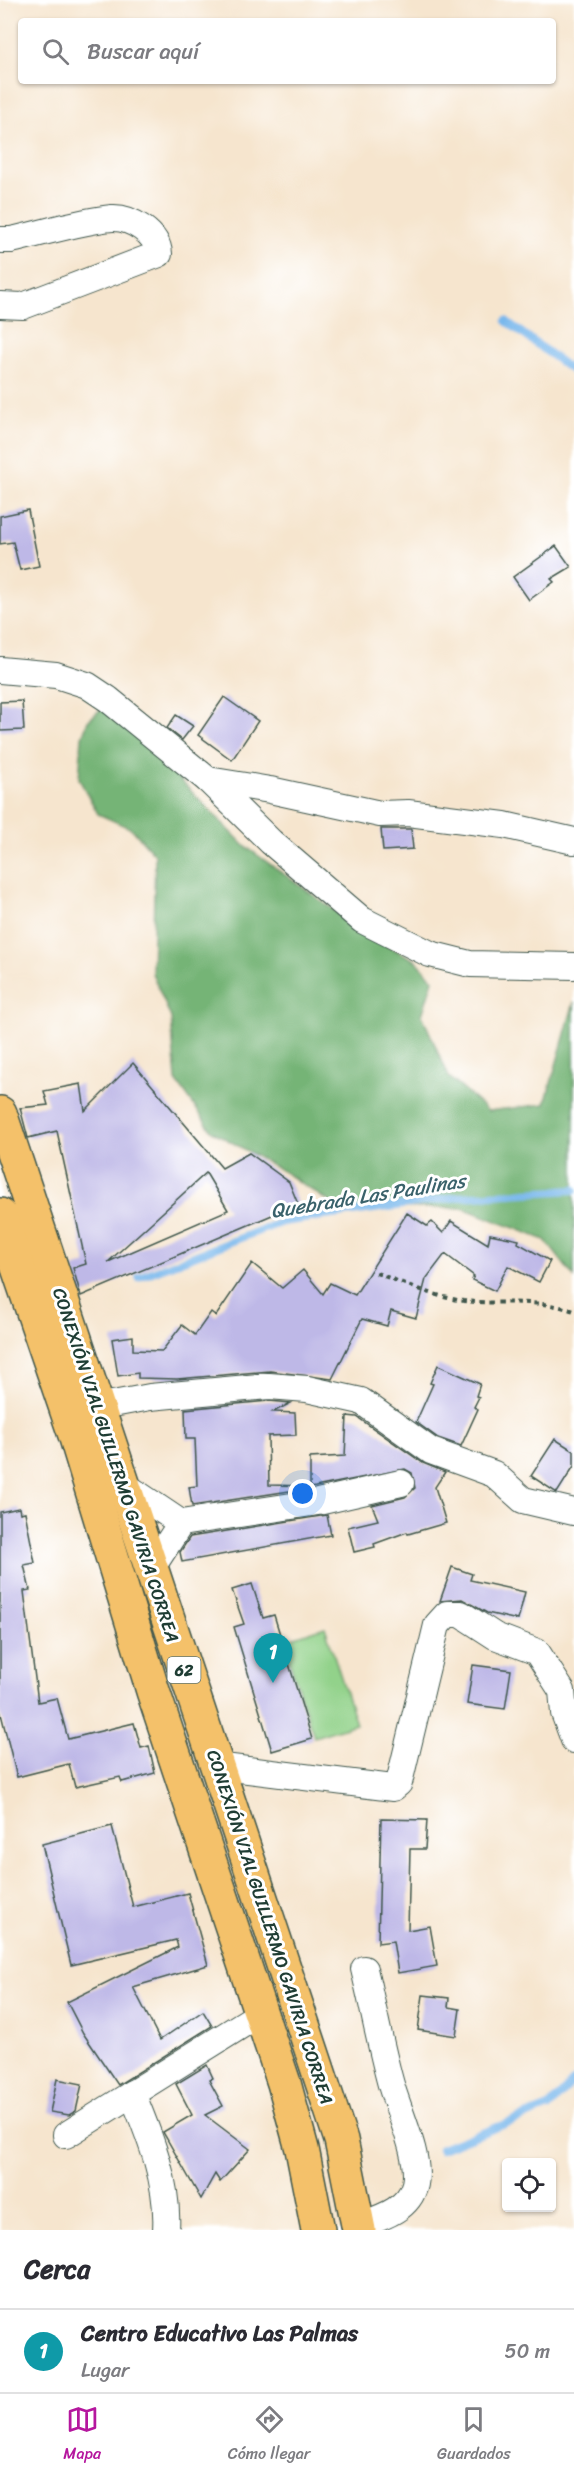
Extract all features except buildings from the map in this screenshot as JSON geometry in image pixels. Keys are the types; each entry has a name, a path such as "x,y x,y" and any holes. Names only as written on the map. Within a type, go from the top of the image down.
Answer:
{"highway":[{"name":"CONEXIÓN VIAL GUILLERMO GAVIRIA CORREA","path":"0,1113 337,2130 359,2228"},
{"name":"CONEXIÓN VIAL GUILLERMO GAVIRIA CORREA","path":"0,1215 76,1438 153,1691 261,2013 302,2149 318,2230"}],"street":[{"path":"0,240 11,240 114,218 140,226 159,246 159,254 23,306 0,305"},
{"path":"0,670 56,675 87,685 108,699 208,780 271,842 362,920 430,954 470,964 574,966"},
{"path":"208,780 270,790 380,814 408,813 504,825 574,841"},
{"path":"97,1407 150,1397 259,1387 307,1389 360,1401 431,1451 494,1474 523,1500 574,1512"},
{"path":"123,1484 181,1523 318,1502 401,1483"},
{"path":"151,1569 181,1523"},
{"path":"216,1766 393,1788 399,1783 437,1625 447,1614 461,1614 495,1636 537,1652 562,1691 564,1713 574,1740"},
{"path":"359,2228 388,2215 403,2203 414,2184 413,2154 389,2080 364,1969"},
{"path":"66,2135 261,2013"},
{"path":"132,2093 151,2139 168,2204 166,2230"}],"path":[{"path":"376,1273 430,1293 463,1300 557,1305 574,1311"}],"green space":[{"path":"101,709 119,718 245,846 373,938 417,961 433,980 422,1015 449,1077 488,1111 545,1104 574,1002 574,1277 545,1240 463,1208 337,1207 284,1172 212,1131 176,1080 171,1018 152,973 155,855 132,829 98,814 79,779 82,737 88,721"},
{"path":"325,1627 356,1724 314,1737 283,1641"}],"waterway":[{"path":"506,321 574,372"},
{"name":"Quebrada Las Paulinas","path":"139,1277 282,1222 459,1197 574,1190"},
{"path":"441,2149 549,2107 574,2081"}],"place":[{"name":"Centro Educativo Las Palmas","path":"273,1683"}]}
